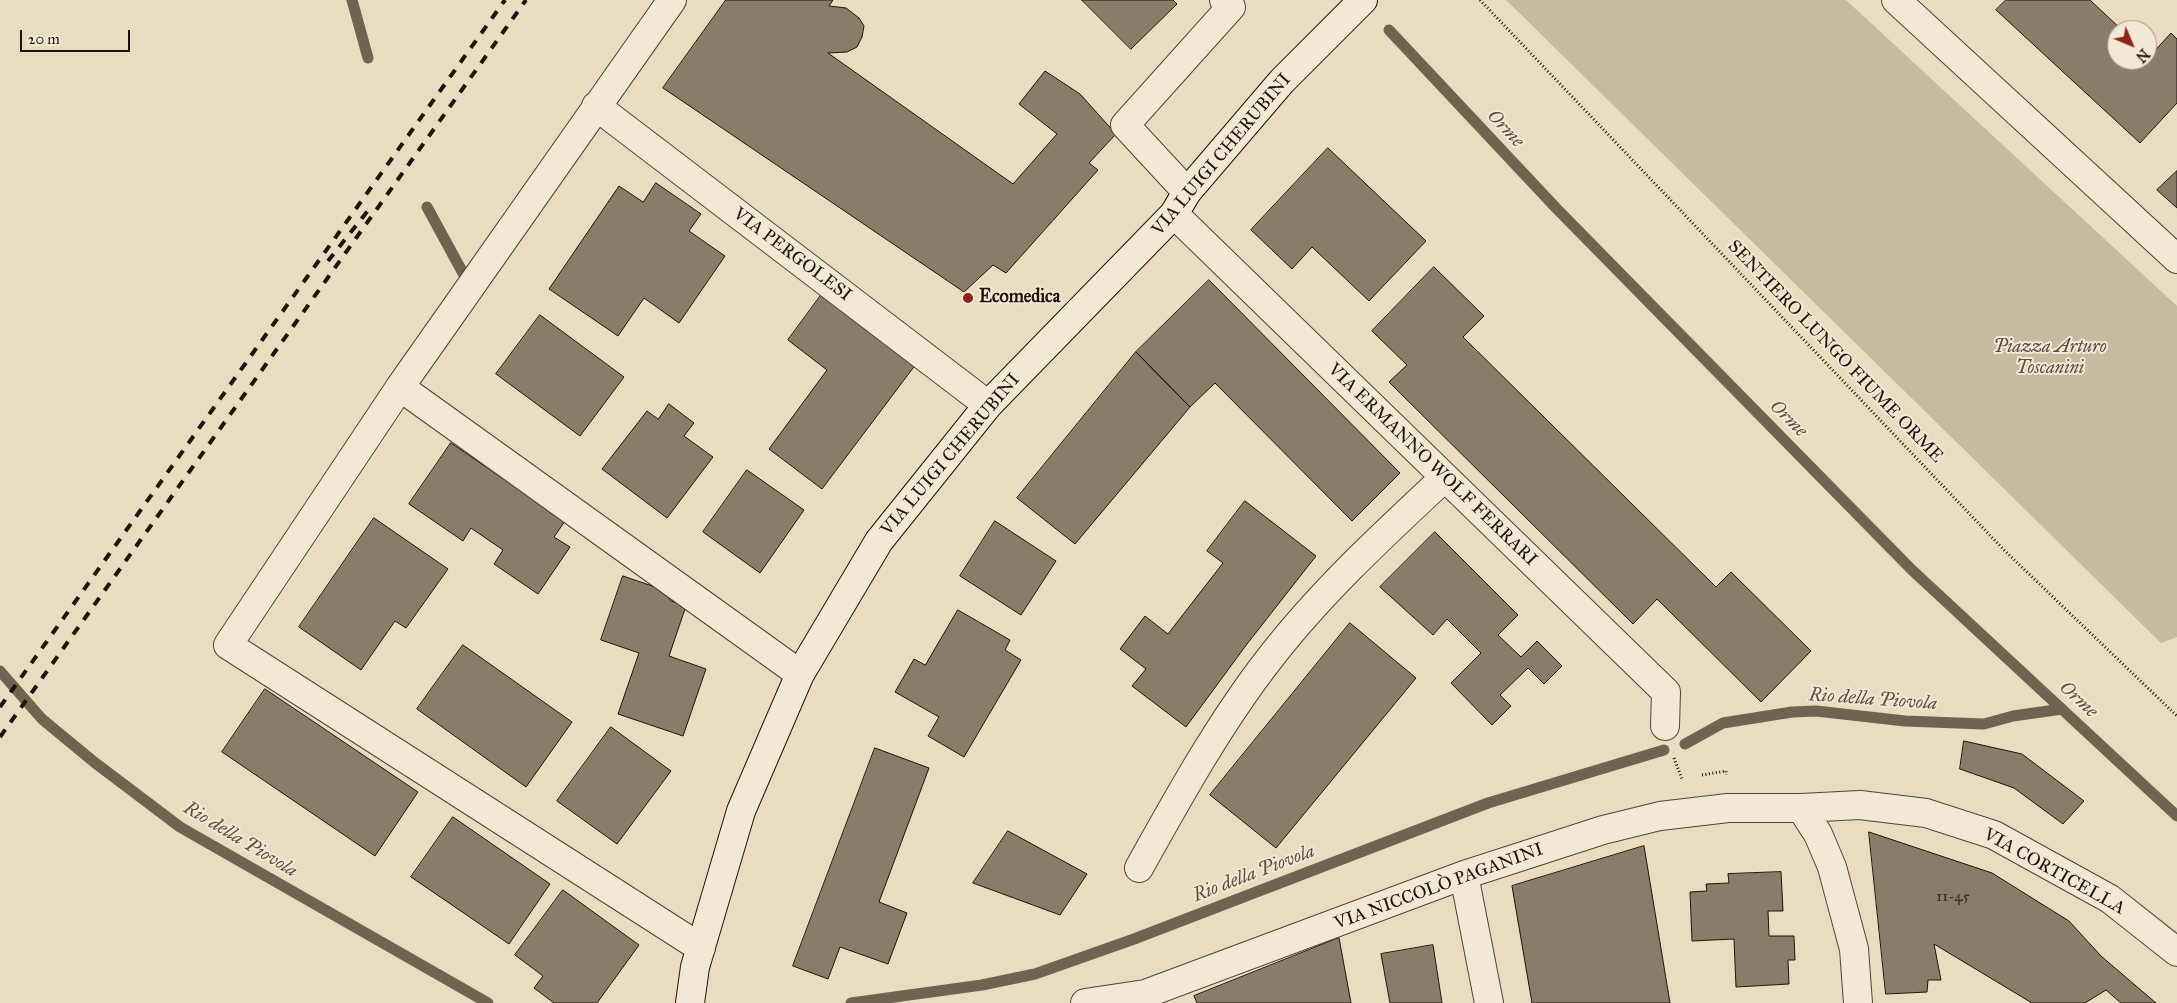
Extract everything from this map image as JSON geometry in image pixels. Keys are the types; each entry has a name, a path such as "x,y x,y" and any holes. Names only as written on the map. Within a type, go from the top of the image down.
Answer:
{"street":[{"path":"672,0 400,387 228,644 701,948"},
{"name":"VIA ERMANNO WOLF FERRARI","path":"1224,0 1231,7 1125,125 1180,203 1444,478 1666,692 1665,726"},
{"name":"VIA LUIGI CHERUBINI","path":"690,1003 695,967 742,811 800,674 879,541 988,405 1180,203 1282,81 1363,0"},
{"path":"1896,0 2177,259"},
{"name":"VIA PERGOLESI","path":"596,106 988,405"},
{"path":"400,387 800,674"},
{"path":"1138,868 1211,744 1270,659 1346,570 1444,478"},
{"name":"VIA CORTICELLA","path":"1801,808 1860,805 1926,813 1994,835 2110,899 2177,952"},
{"name":"VIA NICCOLÒ PAGANINI","path":"1085,1003 1138,999 1464,875 1603,830 1660,816 1728,808 1801,808"},
{"path":"1801,808 1818,834 1832,867 1854,949 1858,1003"},
{"path":"1464,875 1489,1003"}],"path":[{"name":"SENTIERO LUNGO FIUME ORME","path":"1480,0 2004,550 2177,716"},
{"path":"1665,726 1680,779 1690,778"},
{"path":"1699,776 1726,771 1728,808"}],"green space":[{"name":"Piazza Arturo Toscanini","path":"1506,0 1846,0 2177,306 2177,637 2161,643"}],"building":[{"path":"726,0 833,0 829,6 846,8 859,18 864,26 862,37 857,47 847,52 828,53 1013,184 1057,134 1019,104 1045,71 1080,94 1116,134 1089,163 1098,170 1006,273 993,265 964,292 663,88"},
{"path":"1082,0 1173,0 1177,4 1131,49"},
{"path":"2006,0 2090,0 2111,20 2107,20 2107,70 2157,70 2157,48 2171,33 2177,39 2177,103 2140,143 1996,10"},
{"path":"1328,148 1426,241 1369,301 1312,247 1292,269 1251,230"},
{"path":"2177,171 2177,208 2157,190"},
{"path":"656,183 701,214 689,231 725,256 679,323 644,298 618,336 549,289 619,186 643,202"},
{"path":"1434,267 1484,316 1463,337 1716,587 1731,572 1811,651 1761,702 1657,599 1633,624 1389,382 1407,365 1372,331"},
{"path":"1209,280 1400,473 1352,521 1215,383 1190,407 1136,352"},
{"path":"822,294 916,364 822,489 769,449 827,370 788,340"},
{"path":"540,315 624,377 580,436 496,374"},
{"path":"1136,352 1190,407 1075,544 1017,498"},
{"path":"669,404 694,423 684,436 713,457 667,518 602,469 647,411 658,419"},
{"path":"451,443 565,521 554,537 570,547 538,594 494,564 503,550 471,528 463,541 409,504"},
{"path":"747,470 804,510 760,573 703,532"},
{"path":"1245,501 1316,556 1247,644 1186,727 1132,686 1146,669 1120,649 1145,616 1168,634 1223,563 1207,551"},
{"path":"374,518 448,569 406,628 395,621 361,670 299,627"},
{"path":"995,521 1056,561 1021,615 960,576"},
{"path":"1435,532 1518,615 1498,635 1521,657 1537,641 1562,666 1544,684 1528,668 1500,695 1511,706 1492,725 1451,683 1481,653 1447,619 1433,635 1380,587"},
{"path":"623,576 661,589 671,601 686,606 669,656 706,669 683,736 618,714 639,653 601,640"},
{"path":"958,610 1010,640 1005,650 1021,660 964,757 928,736 939,717 895,692 914,659 925,665"},
{"path":"1350,623 1416,678 1276,848 1210,795"},
{"path":"463,645 572,722 526,787 417,709"},
{"path":"265,689 418,792 375,856 222,752"},
{"path":"611,727 671,771 617,844 557,801"},
{"path":"1964,741 2022,754 2084,801 2063,824 2014,788 1960,769"},
{"path":"875,748 929,768 879,902 907,913 888,964 840,947 828,979 793,966"},
{"path":"453,817 550,884 509,944 411,877"},
{"path":"1008,831 1087,874 1060,915 973,883"},
{"path":"1869,832 1992,873 2069,921 2101,956 2156,1003 2121,1003 2106,990 2085,1003 2032,1003 1934,944 1941,980 1928,980 1927,992 1886,994"},
{"path":"1644,846 1670,1003 1532,1003 1512,886"},
{"path":"1781,872 1783,911 1768,911 1769,936 1794,936 1795,960 1788,960 1789,984 1736,987 1734,939 1692,941 1690,892 1707,891 1706,884 1729,883 1728,874"},
{"path":"563,890 639,945 597,1003 554,1003 534,988 543,976 515,955"},
{"path":"1339,938 1351,1003 1197,1003 1194,996"},
{"path":"1433,945 1442,1003 1390,1003 1381,954"}],"waterway":[{"path":"352,0 368,58"},
{"name":"Orme","path":"1389,30 1557,209 1912,570 2177,816"},
{"path":"427,207 470,286"},
{"name":"Rio della Piovola","path":"0,671 42,719 94,762 180,827 488,1003"},
{"name":"Rio della Piovola","path":"1685,744 1723,723 1792,712 1816,711 1905,721 1984,724 2013,716 2062,709"},
{"name":"Rio della Piovola","path":"851,1003 982,985 1035,974 1134,939 1488,803 1664,750"}],"railway":[{"path":"0,707 505,0"},
{"path":"0,737 526,0"},
{"path":"328,261 370,208"}],"place":[{"name":"Ecomedica","path":"968,298"}]}
